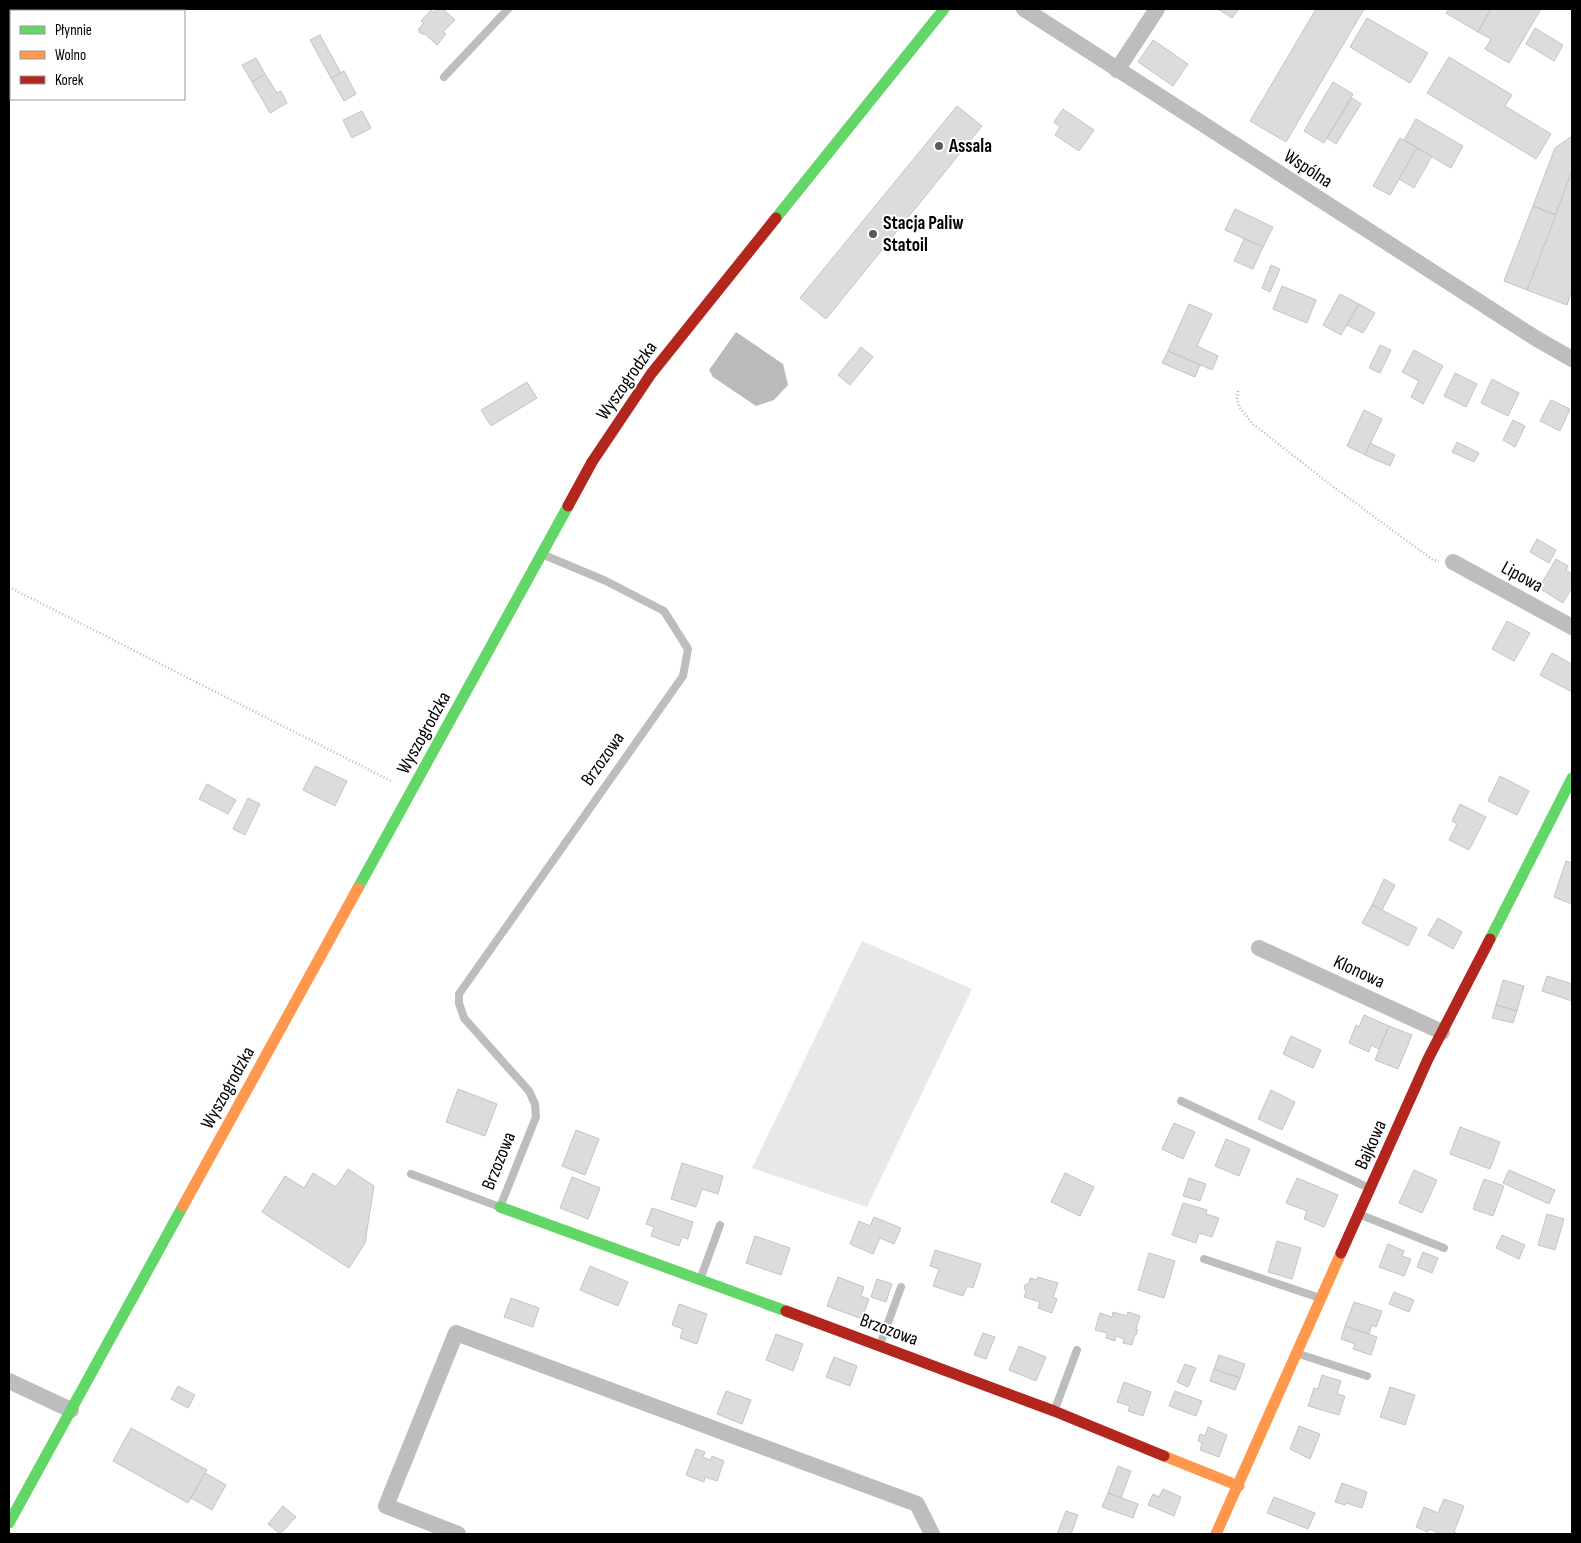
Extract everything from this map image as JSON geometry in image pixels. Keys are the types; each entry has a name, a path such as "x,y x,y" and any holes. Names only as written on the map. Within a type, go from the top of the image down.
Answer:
{"main road":[{"name":"Wyszogrodzka","path":"9,1523 592,462 651,374 944,9"},
{"name":"Bajkowa","path":"1216,1534 1428,1059 1572,778"},
{"name":"Brzozowa","path":"500,1207 880,1345 1054,1411 1239,1486"}],"street":[{"name":"Wspólna","path":"1024,9 1537,339 1572,359"},
{"path":"1117,70 1157,9"},
{"name":"Lipowa","path":"1453,562 1572,627"},
{"name":"Klonowa","path":"1259,948 1442,1032"},
{"path":"458,1534 386,1506 456,1333 917,1504 932,1534"},
{"path":"9,1381 71,1410"}],"lane":[{"path":"444,77 508,9"},
{"name":"Brzozowa","path":"500,1207 536,1117 536,1104 529,1091 464,1018 459,1002 459,994 683,676 688,649 664,611 606,581 540,554"},
{"path":"1181,1101 1370,1188"},
{"path":"411,1174 500,1207"},
{"path":"1359,1214 1444,1248"},
{"path":"700,1280 720,1224"},
{"path":"1204,1259 1322,1298"},
{"path":"880,1345 901,1287"},
{"path":"1054,1411 1077,1350"},
{"path":"1297,1354 1367,1376"}],"path":[{"path":"1238,391 1237,398 1240,407 1253,424 1268,436 1433,560 1453,562"},
{"path":"9,587 411,792"}],"shaded area":[{"path":"736,332 783,364 788,385 774,400 756,406 713,377 709,370"},
{"path":"862,941 972,989 867,1207 752,1168"}],"building":[{"path":"437,9 443,9 455,20 443,32 446,34 437,45 425,34 419,32 419,28 424,23 421,21 431,10 434,13"},
{"path":"1218,9 1239,9 1232,18"},
{"path":"1316,9 1364,9 1286,142 1250,121"},
{"path":"1449,9 1491,9 1478,32 1446,13"},
{"path":"1491,9 1541,9 1509,63 1485,49 1491,39 1478,32"},
{"path":"1367,18 1428,53 1410,83 1350,47"},
{"path":"1535,28 1563,45 1554,61 1526,44"},
{"path":"320,35 341,73 331,78 310,40"},
{"path":"1153,40 1188,64 1173,86 1138,62"},
{"path":"1449,57 1512,95 1505,106 1551,134 1536,159 1427,93"},
{"path":"256,58 265,74 252,82 242,65"},
{"path":"344,71 356,94 344,101 331,78"},
{"path":"265,74 277,93 281,91 287,103 270,113 252,82"},
{"path":"1333,82 1353,94 1324,143 1304,131"},
{"path":"1352,98 1361,104 1336,144 1327,138"},
{"name":"Stacja Paliw Statoil","path":"957,106 982,126 826,319 800,298"},
{"path":"1063,109 1094,130 1079,151 1055,135 1060,127 1054,122"},
{"path":"362,111 371,128 352,138 343,120"},
{"path":"1416,119 1463,146 1451,168 1404,140"},
{"path":"1572,136 1572,171 1556,215 1533,206 1555,148"},
{"path":"1400,138 1417,148 1390,195 1373,186"},
{"path":"1417,148 1432,156 1414,188 1399,179"},
{"path":"1572,171 1572,290 1567,305 1527,290"},
{"path":"1533,206 1556,215 1527,290 1504,281"},
{"path":"1235,209 1273,227 1263,247 1225,230"},
{"path":"1244,239 1263,247 1253,269 1234,261"},
{"path":"1271,265 1280,269 1270,292 1262,288"},
{"path":"1282,286 1316,300 1307,323 1273,309"},
{"path":"1340,294 1359,304 1341,335 1323,325"},
{"path":"1189,304 1212,314 1197,346 1218,356 1212,370 1168,351"},
{"path":"1359,304 1375,313 1363,333 1347,325"},
{"path":"1380,345 1391,350 1380,373 1369,368"},
{"path":"861,347 873,357 850,385 838,375"},
{"path":"1414,350 1443,366 1423,404 1411,397 1419,381 1402,372"},
{"path":"1168,351 1200,365 1195,377 1162,363"},
{"path":"1455,373 1477,384 1466,407 1444,396"},
{"path":"1492,379 1519,393 1508,416 1481,403"},
{"path":"527,382 537,398 491,426 481,410"},
{"path":"1551,400 1570,409 1560,431 1540,421"},
{"path":"1364,410 1382,419 1365,455 1347,446"},
{"path":"1513,420 1525,426 1515,447 1503,440"},
{"path":"1457,442 1479,453 1474,462 1452,452"},
{"path":"1370,443 1395,455 1390,466 1365,455"},
{"path":"1537,539 1556,550 1549,563 1530,552"},
{"path":"1556,559 1568,566 1566,570 1572,574 1572,587 1563,603 1539,588"},
{"path":"1507,621 1530,633 1514,661 1492,649"},
{"path":"1552,653 1572,664 1572,692 1540,675"},
{"path":"315,766 347,781 335,806 303,790"},
{"path":"1500,776 1529,791 1517,815 1488,801"},
{"path":"207,784 236,800 228,814 199,799"},
{"path":"248,798 260,804 245,835 233,829"},
{"path":"1460,804 1486,817 1469,850 1449,840 1457,824 1452,821"},
{"path":"1566,861 1572,863 1572,904 1554,897"},
{"path":"1384,879 1395,885 1382,910 1372,905"},
{"path":"1372,905 1417,928 1408,946 1362,923"},
{"path":"1438,918 1462,932 1453,949 1428,935"},
{"path":"1547,976 1572,984 1572,1001 1542,991"},
{"path":"1503,980 1524,986 1517,1011 1496,1005"},
{"path":"1496,1005 1517,1011 1513,1023 1492,1018"},
{"path":"1364,1015 1389,1026 1379,1049 1371,1045 1369,1052 1349,1043 1356,1025 1359,1027"},
{"path":"1389,1026 1412,1035 1398,1069 1375,1060"},
{"path":"1291,1036 1321,1050 1313,1068 1283,1054"},
{"path":"458,1089 497,1104 485,1136 446,1122"},
{"path":"1271,1090 1295,1102 1282,1130 1258,1119"},
{"path":"1174,1123 1195,1132 1183,1159 1162,1149"},
{"path":"1460,1127 1500,1142 1490,1169 1450,1154"},
{"path":"576,1130 599,1139 585,1175 562,1166"},
{"path":"1226,1139 1250,1149 1239,1176 1215,1166"},
{"path":"682,1163 723,1176 718,1194 702,1189 696,1207 671,1199"},
{"path":"348,1169 374,1186 365,1243 349,1268 262,1212 285,1176 304,1188 313,1173 336,1187"},
{"path":"1414,1170 1437,1180 1422,1213 1399,1203"},
{"path":"1509,1170 1555,1190 1549,1204 1503,1183"},
{"path":"1065,1173 1094,1187 1080,1216 1051,1202"},
{"path":"572,1177 600,1188 588,1219 560,1208"},
{"path":"1189,1178 1206,1184 1200,1201 1183,1196"},
{"path":"1297,1178 1338,1195 1324,1227 1304,1219 1307,1211 1286,1203"},
{"path":"1484,1179 1504,1186 1493,1216 1473,1209"},
{"path":"1183,1203 1207,1210 1206,1214 1219,1218 1212,1237 1199,1233 1196,1243 1172,1235"},
{"path":"652,1208 693,1222 688,1239 682,1237 679,1246 651,1236 654,1227 646,1224"},
{"path":"1547,1214 1564,1219 1555,1250 1538,1245"},
{"path":"874,1217 901,1228 894,1244 880,1238 873,1254 850,1244 859,1221 870,1226"},
{"path":"1502,1235 1525,1245 1519,1259 1496,1248"},
{"path":"755,1236 790,1248 781,1275 746,1263"},
{"path":"1277,1241 1301,1248 1292,1279 1268,1272"},
{"path":"1388,1244 1404,1251 1402,1256 1411,1259 1404,1276 1379,1267"},
{"path":"935,1250 981,1264 973,1288 967,1286 963,1296 933,1286 939,1269 930,1266"},
{"path":"1423,1252 1438,1258 1432,1273 1417,1267"},
{"path":"1149,1253 1175,1261 1164,1298 1138,1290"},
{"path":"590,1266 628,1282 618,1306 580,1290"},
{"path":"838,1277 864,1287 861,1296 869,1299 862,1319 827,1306"},
{"path":"1038,1277 1058,1283 1053,1297 1057,1299 1052,1313 1038,1308 1040,1302 1024,1297 1026,1292 1025,1285 1029,1283 1030,1278 1037,1280"},
{"path":"877,1279 892,1284 886,1302 871,1297"},
{"path":"1394,1292 1414,1300 1409,1312 1389,1304"},
{"path":"511,1298 539,1308 533,1327 504,1317"},
{"path":"1354,1302 1382,1311 1376,1327 1372,1325 1369,1334 1345,1326"},
{"path":"679,1304 707,1314 697,1344 680,1338 683,1329 672,1325"},
{"path":"1113,1312 1127,1316 1128,1312 1140,1316 1136,1329 1138,1330 1132,1345 1123,1343 1124,1339 1116,1336 1115,1341 1106,1338 1107,1333 1095,1330 1100,1313 1112,1317"},
{"path":"1345,1326 1377,1337 1371,1355 1353,1349 1355,1344 1341,1339"},
{"path":"983,1333 995,1337 986,1359 974,1355"},
{"path":"776,1334 803,1344 793,1371 766,1360"},
{"path":"1019,1346 1046,1357 1036,1381 1009,1370"},
{"path":"1219,1355 1245,1364 1240,1378 1214,1369"},
{"path":"834,1357 857,1366 850,1386 826,1377"},
{"path":"1185,1364 1196,1368 1188,1387 1177,1382"},
{"path":"1214,1369 1240,1378 1235,1390 1210,1381"},
{"path":"1322,1375 1341,1381 1337,1394 1345,1396 1339,1415 1308,1406 1314,1388 1318,1389"},
{"path":"1124,1382 1151,1392 1143,1416 1128,1411 1130,1406 1117,1402"},
{"path":"178,1386 195,1395 188,1408 171,1399"},
{"path":"1390,1387 1415,1395 1405,1425 1380,1417"},
{"path":"726,1391 751,1400 742,1424 717,1414"},
{"path":"1175,1391 1202,1401 1196,1416 1169,1406"},
{"path":"1299,1426 1320,1434 1310,1459 1290,1449"},
{"path":"1208,1427 1227,1435 1219,1457 1200,1450 1202,1443 1198,1441 1200,1434 1205,1436"},
{"path":"131,1428 207,1470 188,1503 113,1461"},
{"path":"696,1449 705,1452 703,1457 710,1460 712,1456 724,1461 717,1481 705,1477 704,1482 686,1475"},
{"path":"1118,1466 1131,1471 1121,1498 1108,1493"},
{"path":"205,1473 226,1485 212,1510 191,1498"},
{"path":"1342,1483 1367,1492 1362,1508 1335,1502"},
{"path":"1163,1489 1181,1497 1174,1516 1148,1505 1153,1494 1159,1497"},
{"path":"1108,1493 1138,1504 1133,1518 1102,1507"},
{"path":"1274,1497 1315,1513 1308,1529 1267,1513"},
{"path":"1444,1499 1464,1506 1454,1532 1458,1534 1436,1534 1437,1532 1429,1529 1428,1532 1416,1527 1424,1507 1438,1513"},
{"path":"283,1506 296,1517 280,1534 268,1524"},
{"path":"1066,1511 1078,1515 1071,1534 1057,1534"}],"traffic: fast":[{"path":"776,218 944,9"},
{"path":"358,888 568,506"},
{"path":"1490,939 1572,778"},
{"path":"9,1523 183,1206"},
{"path":"500,1207 786,1311"}],"traffic: slow":[{"path":"183,1206 358,888"},
{"path":"1216,1534 1341,1253"},
{"path":"1164,1456 1239,1486"}],"traffic: jam":[{"path":"568,506 592,462 651,374 776,218"},
{"path":"1341,1253 1428,1059 1490,939"},
{"path":"786,1311 1054,1411 1164,1456"}],"place":[{"name":"Assala","path":"939,146"},
{"name":"Stacja Paliw Statoil","path":"873,234"}]}
